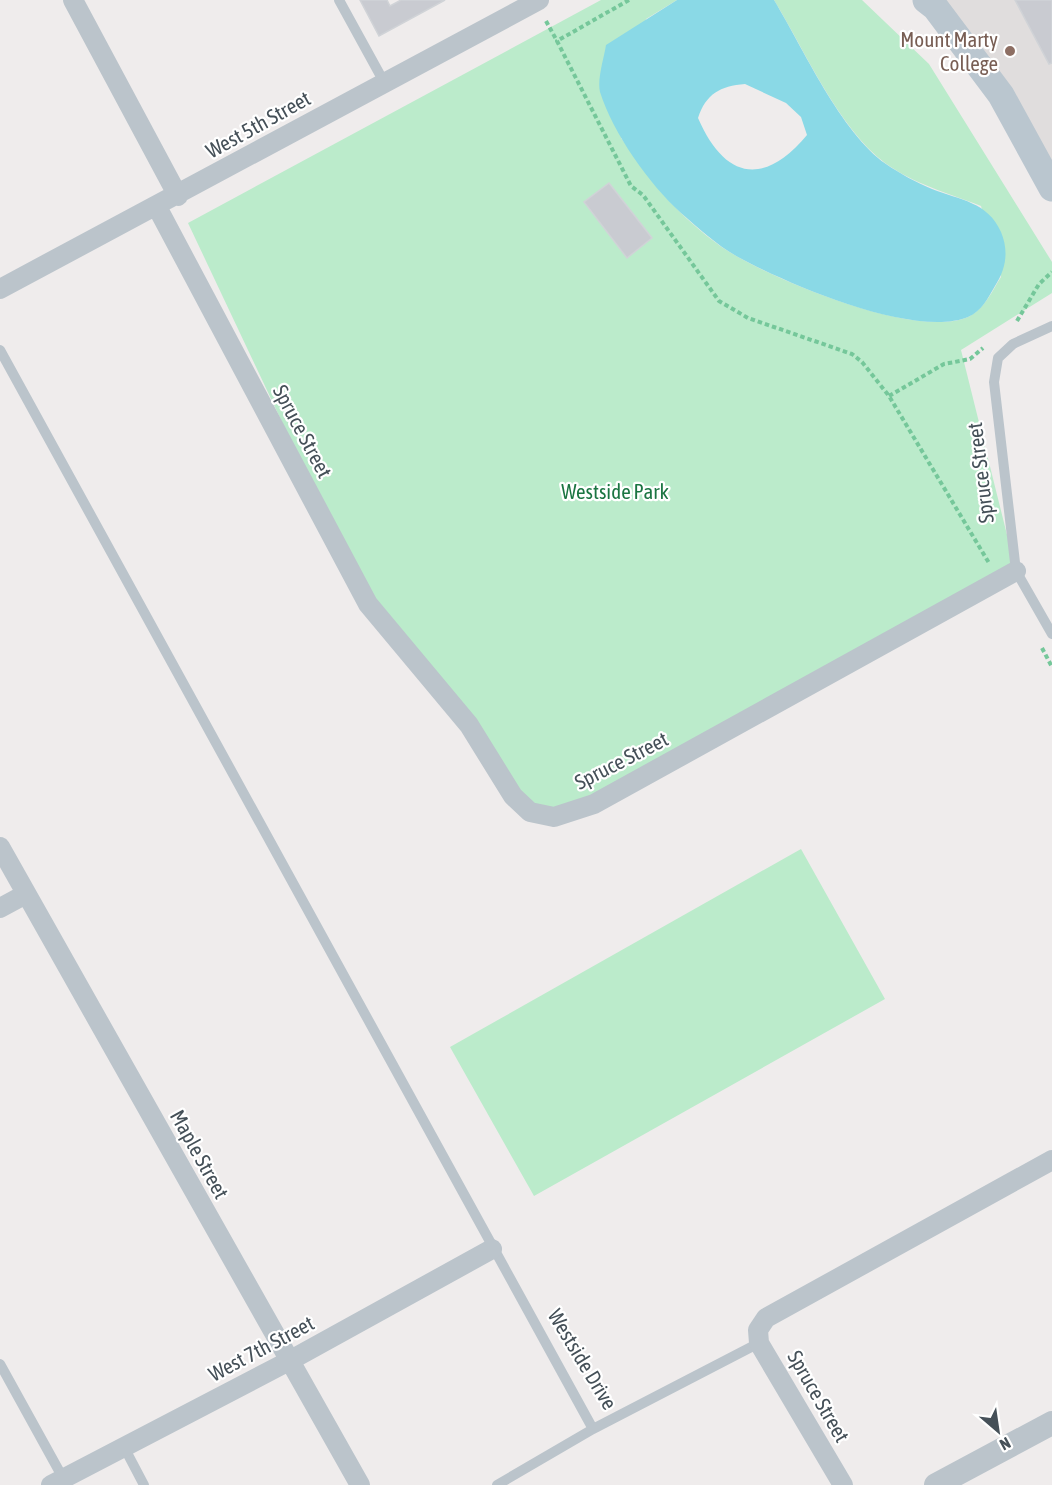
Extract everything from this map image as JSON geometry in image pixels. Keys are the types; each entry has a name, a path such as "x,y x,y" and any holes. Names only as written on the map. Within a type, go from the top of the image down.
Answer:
{"main road":[{"path":"934,2 1001,95 1052,188"}],"street":[{"path":"73,0 178,196"},
{"name":"West 5th Street","path":"0,289 178,196 384,82 539,0"},
{"name":"Spruce Street","path":"157,207 368,604 469,724 513,796 530,812 555,817 594,804 1008,576"},
{"name":"Maple Street","path":"0,847 360,1485"},
{"path":"0,908 26,894"},
{"name":"Westside Drive","path":"758,1337 766,1318 1052,1160"},
{"name":"West 7th Street","path":"57,1482 289,1361 492,1249"},
{"name":"Spruce Street","path":"758,1337 843,1485"},
{"path":"936,1485 1052,1423"}],"lane":[{"path":"339,0 384,82"},
{"name":"Spruce Street","path":"1008,576 994,382 998,358 1013,344 1052,326"},
{"name":"Westside Drive","path":"0,350 492,1249 593,1429 758,1337"},
{"path":"1008,576 1052,634"},
{"path":"0,1364 57,1482"},
{"path":"497,1485 593,1429"},
{"path":"124,1447 144,1485"}],"path":[{"path":"629,0 557,41 631,186 643,195 719,301 748,318 852,354 862,362 889,396 1008,576"},
{"path":"1011,326 1019,319 1039,284 1052,272"},
{"path":"889,396 944,364 970,359 986,346"}],"shaded area":[{"name":"Mount Marty College","path":"926,0 1052,0 1052,188"}],"green space":[{"name":"Westside Park","path":"601,0 677,0 646,19 621,138 664,195 700,230 730,253 759,268 786,281 853,306 920,321 948,322 970,316 984,304 1001,277 981,206 908,177 885,163 868,148 852,130 824,87 774,0 862,0 929,64 1052,262 1052,293 961,350 1016,571 554,817 513,796 368,604 188,223"},
{"path":"801,849 885,999 534,1196 450,1047"}],"water":[{"path":"677,0 774,0 838,111 869,150 886,164 914,181 981,208 995,222 1001,232 1006,253 999,280 987,300 981,308 968,317 945,322 917,321 885,315 818,294 760,268 723,248 669,201 645,173 623,141 606,108 599,87 606,45","holes":["745,84 786,103 801,117 807,135 791,152 775,163 760,169 746,169 732,164 708,138 698,118 710,97 721,89 736,85"]}],"building":[{"path":"360,0 387,0 390,6 401,0 445,0 379,36"},
{"path":"1015,0 1052,0 1052,63 1049,64"},
{"path":"609,183 652,238 627,258 584,202"}],"place":[{"name":"Mount Marty College","path":"1010,51"}]}
